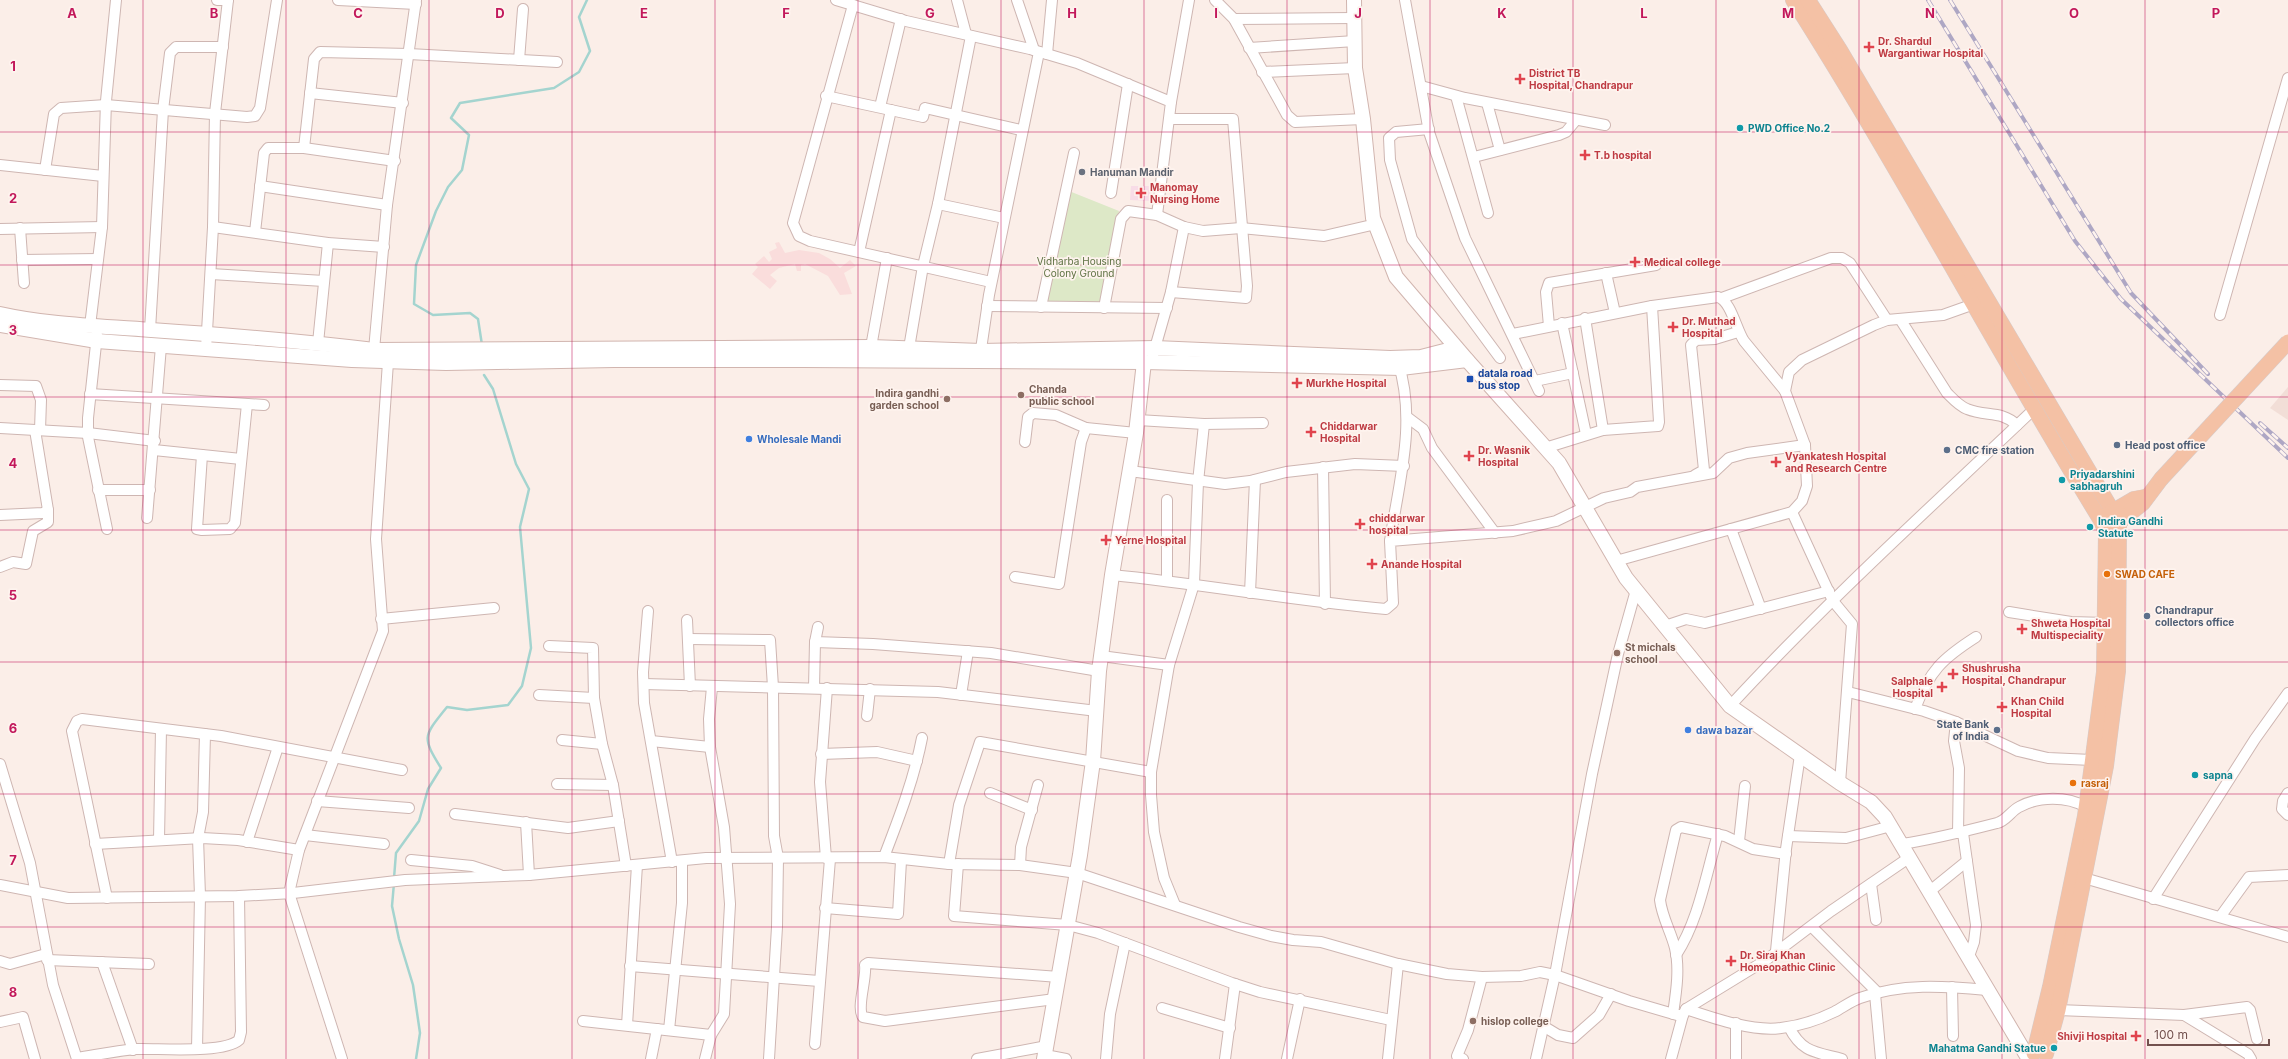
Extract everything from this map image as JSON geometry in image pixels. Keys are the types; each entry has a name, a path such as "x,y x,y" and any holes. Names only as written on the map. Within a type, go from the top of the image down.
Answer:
{"main road":[{"path":"1354,0 1355,68 1363,119 1373,218 1396,277 1466,360 1558,463 1616,561 1636,590 1730,706 1840,783 1871,802 1891,826 1987,990 2037,1056"},
{"path":"1793,0 1857,92 2043,392 2110,521 2118,671 2106,766 2058,1010 2037,1056"},
{"path":"1808,0 1857,92 2031,406 2110,521 2104,672 2086,807 2037,1056"},
{"path":"0,314 95,331 161,346 388,362 615,348 872,347 911,355"},
{"path":"0,325 95,331 150,330 318,343 374,350 479,357 614,360 911,355 1148,362 1399,363 1466,360"},
{"path":"2110,521 2147,497 2161,479 2288,342"},
{"path":"980,357 1155,348 1399,363 1456,348"},
{"path":"1046,1053 1077,873 1093,761 1099,671 1112,576 1148,362"},
{"path":"2031,406 2043,392"}],"street":[{"path":"107,529 90,456 88,433 98,259 102,227 106,105 116,0"},
{"path":"206,349 213,227 215,113 228,0 217,0"},
{"path":"45,170 53,119 56,111 61,108 106,105 251,117 259,112 277,0"},
{"path":"338,0 416,2 395,162 387,205 374,350"},
{"path":"836,0 902,19 1040,52 1077,63 1171,102"},
{"path":"911,355 923,266 938,204 968,35 957,0"},
{"path":"1017,0 1040,52"},
{"path":"980,357 991,282 1021,130 1052,0"},
{"path":"1157,215 1171,119 1171,102 1189,0"},
{"path":"1216,0 1234,19 1287,115 1295,122 1363,119"},
{"path":"1405,0 1429,129 1465,238 1539,391"},
{"path":"853,5 826,96 792,223 799,236 810,241 991,282"},
{"path":"519,60 523,8"},
{"path":"1234,19 1354,18"},
{"path":"880,107 902,19"},
{"path":"1249,48 1355,41"},
{"path":"150,330 163,110 171,51 180,47 223,47"},
{"path":"304,148 314,59 320,52 409,54 557,62"},
{"path":"1262,72 1355,68"},
{"path":"2220,315 2288,78"},
{"path":"1111,192 1128,84"},
{"path":"1421,86 1487,103 1605,125"},
{"path":"310,92 403,103"},
{"path":"826,96 923,117 925,108 954,116 1021,130"},
{"path":"1456,96 1474,157 1488,214"},
{"path":"1487,103 1500,150"},
{"path":"859,252 891,110"},
{"path":"1171,119 1233,119 1247,286 1246,298 1171,292"},
{"path":"1474,157 1559,135 1566,132 1576,120"},
{"path":"1429,129 1396,132 1389,138 1390,160 1408,226 1418,248 1500,358"},
{"path":"255,232 264,153 266,149 274,147 304,148 395,162"},
{"path":"1041,308 1074,153"},
{"path":"0,165 103,176"},
{"path":"260,186 387,205"},
{"path":"938,204 1004,218"},
{"path":"1104,308 1122,216 1128,212 1157,215 1184,228 1203,231 1241,228 1324,236 1376,224"},
{"path":"0,229 102,227"},
{"path":"213,227 328,242 384,247"},
{"path":"20,228 24,283"},
{"path":"1148,362 1155,348 1167,308 1184,228"},
{"path":"318,343 328,242"},
{"path":"872,347 887,258"},
{"path":"1512,334 1652,306 1710,298 1722,298 1831,258 1842,258 1850,263 1887,320"},
{"path":"22,260 98,259"},
{"path":"1549,326 1546,292 1549,283 1656,265"},
{"path":"1606,273 1615,313"},
{"path":"211,274 324,281"},
{"path":"1616,561 1792,512 1802,501 1807,486 1805,445 1785,391 1738,332 1727,303 1722,298"},
{"path":"1785,391 1789,372 1802,360 1887,320 1943,315 1974,304"},
{"path":"987,306 1041,308 1167,308"},
{"path":"1545,448 1586,434 1603,430 1655,427 1660,422 1652,306"},
{"path":"1586,318 1603,430"},
{"path":"1900,319 1948,393 1955,401 1966,409 2007,416 2017,426"},
{"path":"1562,323 1586,434"},
{"path":"1695,475 1704,470 1691,346 1696,340 1715,339 1738,332"},
{"path":"147,518 158,398 161,346"},
{"path":"342,1059 289,893 299,850 333,758 374,658 382,631 376,539 388,362"},
{"path":"1112,576 1194,584 1325,604 1386,609 1393,603 1390,541 1404,466 1407,417 1399,363"},
{"path":"1535,381 1573,373"},
{"path":"0,385 36,386 41,400 37,430 48,510 48,522 33,531 26,564 12,562 0,571"},
{"path":"90,394 264,405"},
{"path":"202,455 197,526 200,530 230,529 234,527 246,404"},
{"path":"1730,706 1831,596 1904,531 2017,426 2031,406"},
{"path":"1025,442 1028,417 1033,413 1056,415 1086,428 1263,423"},
{"path":"1407,417 1423,429 1432,448 1495,533"},
{"path":"1175,905 1164,878 1154,832 1151,795 1152,772 1169,665 1194,584 1198,482 1204,424"},
{"path":"0,428 88,433 202,455 241,459"},
{"path":"1015,577 1059,584 1081,442 1086,428"},
{"path":"1390,541 1513,531 1556,521 1586,508 1604,498 1630,492 1637,487 1713,472 1729,458 1772,448 1805,445"},
{"path":"1130,470 1198,482 1225,484 1255,480 1286,472 1323,467 1355,464 1404,466"},
{"path":"1323,467 1325,604"},
{"path":"1250,593 1255,480"},
{"path":"98,490 150,490"},
{"path":"1167,500 1167,581"},
{"path":"0,515 43,513 48,510"},
{"path":"1792,512 1801,536 1831,596 1852,624 1852,642 1848,660 1848,692 1840,783"},
{"path":"1731,529 1761,609"},
{"path":"1536,1059 1555,975 1592,774 1618,654 1636,590"},
{"path":"1665,626 1686,619 1705,623 1761,609 1831,596"},
{"path":"381,619 494,608"},
{"path":"648,611 644,703 677,861 682,903 669,1030"},
{"path":"2009,612 2071,622 2106,623"},
{"path":"687,620 690,686"},
{"path":"814,688 815,642 818,627"},
{"path":"1915,709 1931,672 1954,651 1976,636"},
{"path":"689,639 770,640 773,688 774,836 778,858 777,927 769,1059"},
{"path":"815,642 881,644 991,653 1099,671"},
{"path":"549,646 593,648 594,698 602,744 613,785 626,866"},
{"path":"961,695 968,651"},
{"path":"1101,656 1169,665"},
{"path":"644,684 712,687 870,689 961,695 1097,711"},
{"path":"705,1059 711,1035 724,1014 725,973 730,904 727,858 718,784 710,747 709,719 712,687"},
{"path":"815,1044 828,858 820,782 827,688"},
{"path":"867,716 870,689"},
{"path":"1848,692 1915,709 1956,722 2018,750 2048,758 2092,760"},
{"path":"2153,899 2254,739 2285,705 2288,693"},
{"path":"539,695 594,698"},
{"path":"107,898 72,731 74,723 82,720 205,734 402,770"},
{"path":"1956,722 1954,741 1959,768 1961,833 1976,925 1974,942 1968,959"},
{"path":"159,840 161,729"},
{"path":"197,1049 200,896 198,838 203,812 205,734"},
{"path":"884,857 917,761 922,738"},
{"path":"562,740 602,744"},
{"path":"651,741 710,747"},
{"path":"1152,772 980,742 958,806 954,864 954,916 1068,925 1125,943 1260,992 1300,999 1391,1020"},
{"path":"247,842 278,747"},
{"path":"821,754 877,752 917,761"},
{"path":"1776,951 1788,836 1800,755"},
{"path":"0,764 30,863 46,957 74,1058 132,1050 197,1049 233,1044 241,1036 239,896"},
{"path":"557,784 613,785"},
{"path":"1020,865 1021,847 1038,784"},
{"path":"1739,841 1745,786"},
{"path":"990,793 1032,810"},
{"path":"2288,793 2282,805 2282,809 2288,815"},
{"path":"1902,844 1961,833 1982,826 1999,823 2018,807 2038,800 2055,798 2079,803 2086,807"},
{"path":"317,801 409,808"},
{"path":"456,814 568,828 618,821"},
{"path":"526,822 529,875"},
{"path":"1788,836 1846,838 1891,826"},
{"path":"1671,1059 1681,1013 1676,991 1676,955 1661,910 1660,900 1675,831 1681,827 1718,834 1739,841 1753,849 1786,854"},
{"path":"1676,955 1691,926 1718,834"},
{"path":"305,835 384,844"},
{"path":"95,844 198,838 247,842 299,850"},
{"path":"0,885 68,898 239,896 369,886 405,880 508,877 677,861 727,858 884,857 902,861 954,864 1020,865 1077,873 1239,927 1271,936 1293,940 1321,942 1398,964 1447,974 1482,977 1521,976 1540,972 1555,975 1611,994 1681,1013 1780,1029 1832,1013 1859,998 1877,993 1917,986 1952,986 1987,990"},
{"path":"1681,1013 1766,960 1776,951 1812,927 1830,911 1910,857"},
{"path":"411,860 472,866 508,877"},
{"path":"825,908 898,914 902,861"},
{"path":"1930,891 1966,861"},
{"path":"627,1025 637,865"},
{"path":"2220,917 2249,877 2288,875"},
{"path":"2084,878 2288,937"},
{"path":"1871,884 1876,920"},
{"path":"1812,927 1877,993 1881,1059"},
{"path":"1106,1059 1110,1014 1125,943"},
{"path":"0,961 10,964 46,957 149,964"},
{"path":"102,962 132,1050"},
{"path":"1056,999 884,1021 863,1018 860,1012 866,978 865,964 868,963 1059,977"},
{"path":"1388,1059 1398,964"},
{"path":"630,966 773,976 819,981"},
{"path":"1463,1059 1457,1056 1468,1030 1482,977"},
{"path":"1225,1059 1235,984"},
{"path":"1952,986 1953,1036"},
{"path":"1543,1026 1558,1035 1573,1038 1599,1015 1611,994"},
{"path":"1287,1059 1300,999"},
{"path":"2058,1010 2184,1015 2247,1007 2250,1010 2257,1039"},
{"path":"1162,1008 1230,1028"},
{"path":"2184,1015 2248,1054 2251,1059"},
{"path":"0,1022 23,1017 35,1059"},
{"path":"583,1021 711,1035"},
{"path":"1736,1023 1736,1059"},
{"path":"1789,1027 1796,1041 1810,1055 1842,1059"},
{"path":"651,1059 656,1029"},
{"path":"977,1059 1046,1053 1066,1059"}],"shaded area":[{"name":"Manomay Nursing Home","path":"1131,186 1151,186 1151,201 1130,200"},
{"path":"779,242 785,253 799,250 819,253 830,259 840,268 850,260 856,266 844,273 852,294 840,295 828,276 805,264 801,265 801,271 797,271 795,264 779,268 770,275 777,281 770,289 752,274 758,267 755,264 764,256 769,262 772,259 769,252 777,248 775,243"},
{"path":"2288,387 2288,420 2270,408"}],"green space":[{"name":"Vidharba Housing Colony Ground","path":"1069,191 1119,211 1099,304 1044,304"}],"waterway":[{"path":"482,345 478,319 470,313 433,315 414,304 416,265 436,211 448,187 462,170 469,135 451,118 460,103 554,88 579,72 590,51 579,17 587,0"},
{"path":"394,878 396,853 419,821 428,789 441,768 430,749 428,742 428,736 434,724 447,707 467,710 508,705 522,686 531,648 520,527 529,489 516,464 493,389 484,375"},
{"path":"394,883 392,906 399,939 413,985 420,1033 416,1059"}],"railway":[{"path":"1928,0 2075,241 2121,299 2288,458"},
{"path":"1950,0 2131,293 2208,374"},
{"path":"2260,423 2288,448"}],"place":[{"name":"Dr. Shardul Wargantiwar Hospital","path":"1869,47"},
{"name":"District TB Hospital, Chandrapur","path":"1520,79"},
{"name":"PWD Office No.2","path":"1740,128"},
{"name":"T.b hospital","path":"1585,155"},
{"name":"Hanuman Mandir","path":"1082,172"},
{"name":"Manomay Nursing Home","path":"1141,193"},
{"name":"Medical college","path":"1635,262"},
{"name":"Dr. Muthad Hospital","path":"1673,327"},
{"name":"datala road bus stop","path":"1470,379"},
{"name":"Murkhe Hospital","path":"1297,383"},
{"name":"Chanda public school","path":"1021,395"},
{"name":"Indira gandhi garden school","path":"947,399"},
{"name":"Chiddarwar Hospital","path":"1311,432"},
{"name":"Wholesale Mandi","path":"749,439"},
{"name":"Head post office","path":"2117,445"},
{"name":"CMC fire station","path":"1947,450"},
{"name":"Dr. Wasnik Hospital","path":"1469,456"},
{"name":"Vyankatesh Hospital and Research Centre","path":"1776,462"},
{"name":"Priyadarshini sabhagruh","path":"2062,480"},
{"name":"chiddarwar hospital","path":"1360,524"},
{"name":"Indira Gandhi Statute","path":"2090,527"},
{"name":"Yerne Hospital","path":"1106,540"},
{"name":"Anande Hospital","path":"1372,564"},
{"name":"SWAD CAFE","path":"2107,574"},
{"name":"Chandrapur collectors office","path":"2147,616"},
{"name":"Shweta Hospital Multispeciality","path":"2022,629"},
{"name":"St michals school","path":"1617,653"},
{"name":"Shushrusha Hospital, Chandrapur","path":"1953,674"},
{"name":"Salphale Hospital","path":"1942,687"},
{"name":"Khan Child Hospital","path":"2002,707"},
{"name":"dawa bazar","path":"1688,730"},
{"name":"State Bank of India","path":"1997,730"},
{"name":"sapna","path":"2195,775"},
{"name":"rasraj","path":"2073,783"},
{"name":"Dr. Siraj Khan Homeopathic Clinic","path":"1731,961"},
{"name":"hislop college","path":"1473,1021"},
{"name":"Shivji Hospital","path":"2136,1036"},
{"name":"Mahatma Gandhi Statue","path":"2054,1048"}]}
